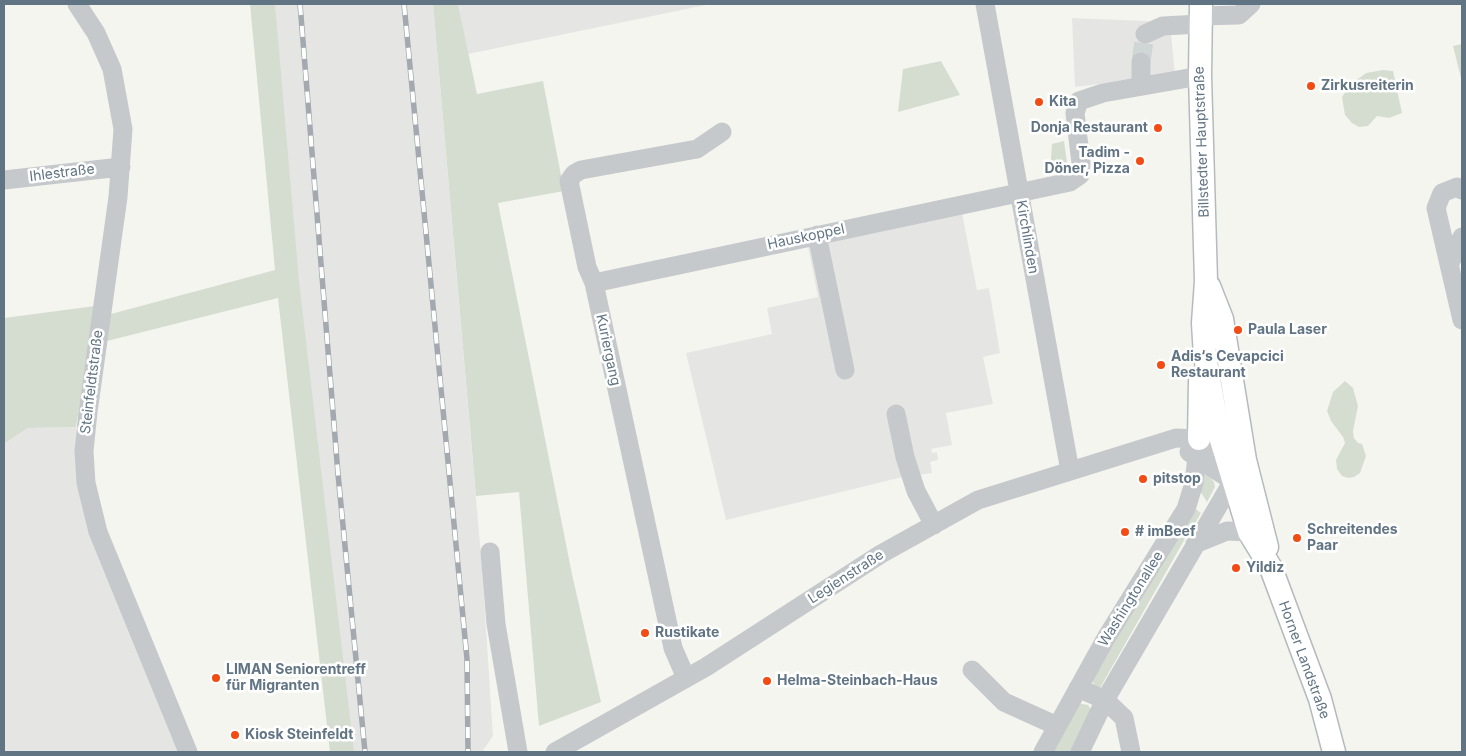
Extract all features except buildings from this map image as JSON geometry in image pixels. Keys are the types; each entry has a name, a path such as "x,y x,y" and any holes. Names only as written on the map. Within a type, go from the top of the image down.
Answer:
{"main road":[{"name":"Billstedter Hauptstraße","path":"1200,14 1206,281 1203,323 1205,356 1222,450 1231,480"},
{"name":"Billstedter Hauptstraße","path":"1206,281 1222,319 1245,460"},
{"name":"Billstedter Hauptstraße","path":"1198,438 1200,387 1205,356"},
{"name":"Horner Landstraße","path":"1245,460 1264,528 1270,568"},
{"name":"Horner Landstraße","path":"1231,480 1249,532 1270,568 1320,699 1334,752"}],"street":[{"name":"Steinfeldtstraße","path":"76,4 96,33 112,69 123,129 121,167 88,412 84,452 86,483 98,532 188,752"},
{"name":"Kirchlinden","path":"985,4 1070,471"},
{"path":"1145,34 1200,14 1239,15 1251,4"},
{"path":"1141,62 1141,86 1200,76"},
{"name":"Hauskoppel","path":"594,282 1070,182 1080,175 1082,163 1075,113 1079,101 1103,93 1141,86"},
{"name":"Kuriergang","path":"686,678 673,648 594,282 587,267 569,181 574,174 582,170 697,148 722,132"},
{"name":"Ihlestraße","path":"4,180 121,167"},
{"path":"1462,190 1457,187 1442,193 1436,208 1462,320"},
{"path":"817,235 845,370"},
{"path":"1450,263 1462,236"},
{"path":"896,414 904,457 916,491 934,525"},
{"name":"Legienstraße","path":"556,752 686,678 881,554 978,500 1176,438 1188,431 1198,438"},
{"path":"1157,443 1175,446 1198,438 1245,460"},
{"path":"1198,438 1231,480"},
{"name":"Washingtonallee","path":"1043,752 1106,638 1186,509 1194,483 1198,438"},
{"name":"Washingtonallee","path":"1080,752 1105,700 1231,480 1245,460"},
{"path":"1195,544 1227,531 1249,532"},
{"path":"490,552 496,624 518,752"},
{"path":"972,670 1004,702 1057,726"},
{"path":"1078,688 1105,700 1124,718 1131,752"}],"shaded area":[{"path":"250,4 275,4 299,281 354,752 330,752 278,298 107,341 111,314 275,270"},
{"path":"272,4 433,4 482,567 493,736 482,752 344,752 338,740"},
{"path":"433,4 458,4 477,94 543,81 564,191 498,203 572,574 601,702 539,726 519,492 476,496"},
{"path":"458,4 711,4 468,54"},
{"path":"1072,18 1170,22 1175,75 1075,87"},
{"path":"1462,44 1462,82 1453,46"},
{"path":"941,61 960,95 898,112 903,69"},
{"path":"1383,70 1393,71 1402,113 1389,118 1377,116 1368,126 1359,127 1352,123 1345,115 1342,97 1350,85 1366,73"},
{"path":"1064,141 1068,170 1050,173 1052,144"},
{"path":"962,213 977,290 989,288 1000,353 983,357 993,404 946,413 952,445 931,449 932,453 937,452 938,460 930,462 932,473 903,477 726,520 686,353 772,334 767,308 818,297 806,237"},
{"path":"95,306 76,427 28,428 4,444 4,318"},
{"path":"1345,381 1353,388 1358,406 1353,431 1354,438 1358,443 1362,444 1366,456 1360,473 1348,478 1342,476 1337,469 1336,460 1345,443 1327,411 1333,392"},
{"path":"76,427 77,485 90,538 180,752 4,752 4,444 28,428"},
{"path":"1206,471 1214,482 1215,487 1207,502 1200,491 1201,474"},
{"path":"1193,507 1201,513 1190,532 1184,527"},
{"path":"1180,533 1186,537 1100,688 1094,685 1091,678"},
{"path":"1077,703 1088,705 1093,713 1073,752 1053,752"}],"tunnel":[{"path":"1141,62 1145,34"}],"railway":[{"path":"300,4 338,474 365,752"},
{"path":"404,4 467,659 468,752"}],"place":[{"name":"Zirkusreiterin","path":"1311,86"},
{"name":"Kita","path":"1039,102"},
{"name":"Donja Restaurant","path":"1158,128"},
{"name":"Tadim - Döner, Pizza","path":"1140,161"},
{"name":"Paula Laser","path":"1238,330"},
{"name":"Adis‘s Cevapcici Restaurant","path":"1161,365"},
{"name":"pitstop","path":"1143,479"},
{"name":"# imBeef","path":"1125,532"},
{"name":"Schreitendes Paar","path":"1297,538"},
{"name":"Yildiz","path":"1236,568"},
{"name":"Rustikate","path":"645,633"},
{"name":"LIMAN Seniorentreff für Migranten","path":"216,678"},
{"name":"Helma-Steinbach-Haus","path":"767,681"},
{"name":"Kiosk Steinfeldt","path":"235,735"}]}
